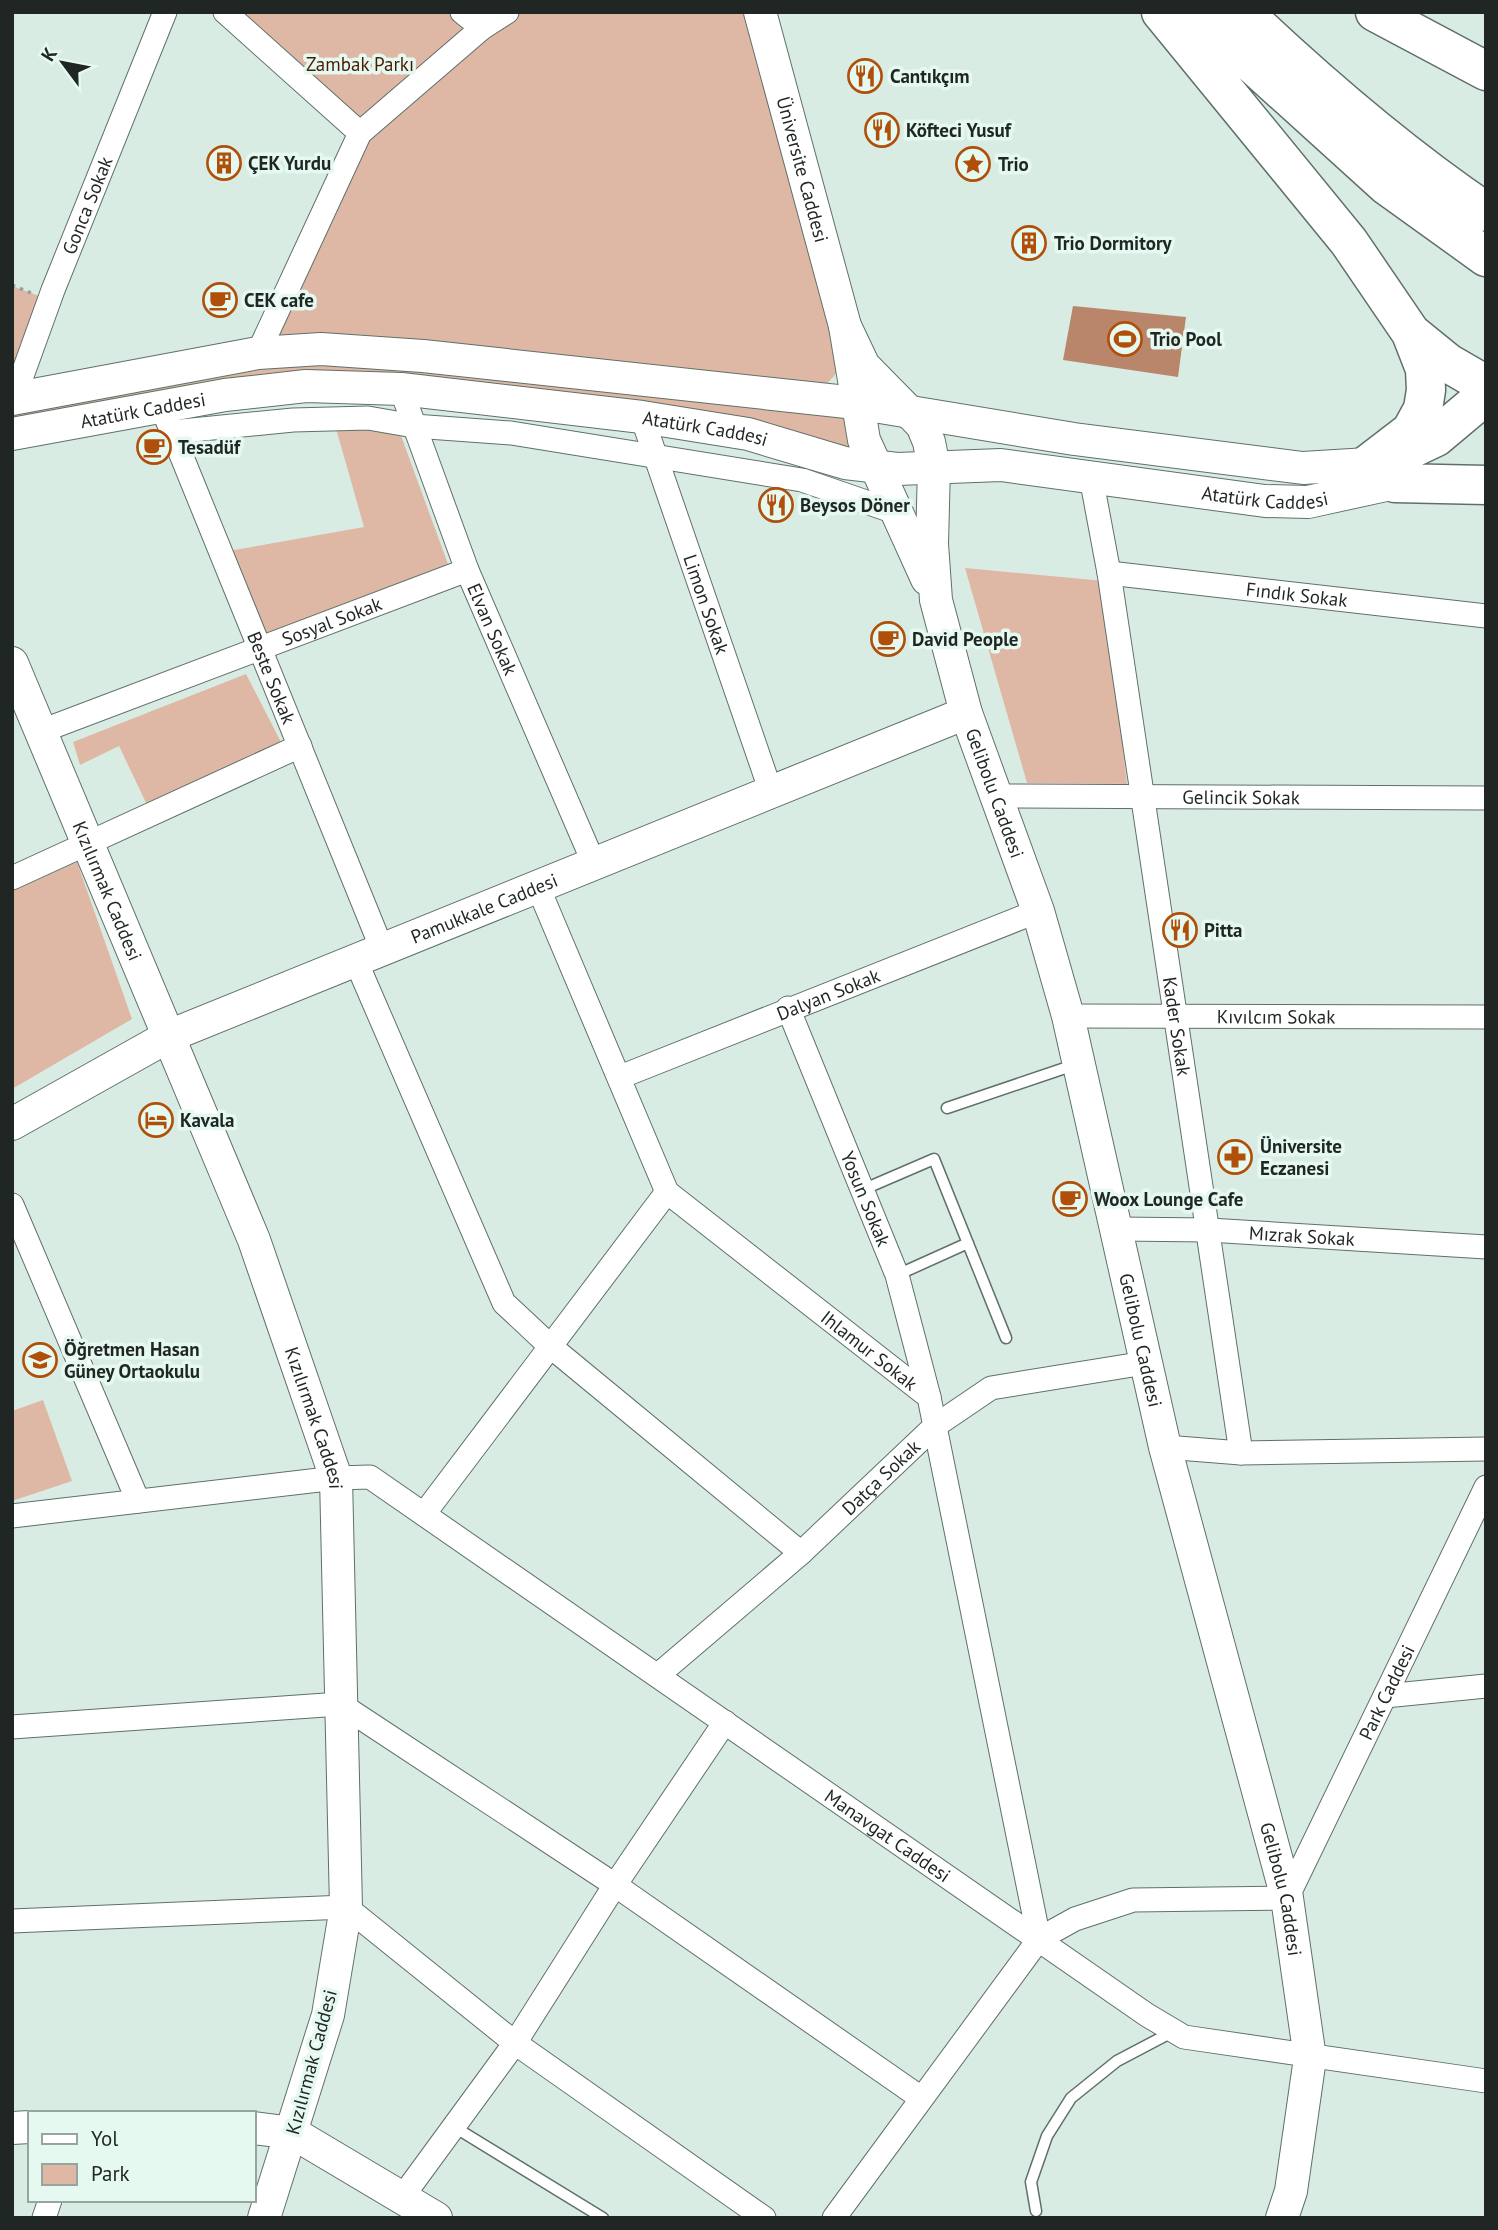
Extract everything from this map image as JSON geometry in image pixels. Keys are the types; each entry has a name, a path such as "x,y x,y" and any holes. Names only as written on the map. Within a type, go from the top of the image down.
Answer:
{"highway":[{"path":"1161,12 1349,242 1411,333 1425,369 1423,409 1381,473"},
{"path":"1195,12 1386,185 1486,257"},
{"path":"1243,12 1295,61 1412,158 1486,212"},
{"path":"1375,12 1486,71"},
{"path":"1411,333 1448,363 1486,384"},
{"path":"1381,473 1403,454 1436,437 1486,395"},
{"path":"1381,473 1449,457 1486,429"},
{"path":"1381,473 1486,485"}],"street":[{"name":"Gonca Sokak","path":"13,398 63,264 165,12"},
{"path":"225,12 360,133"},
{"path":"462,12 482,28"},
{"path":"258,353 360,133 482,28 507,12"},
{"name":"Üniversite Caddesi","path":"761,12 845,326"},
{"path":"845,326 864,440 936,600"},
{"path":"845,326 864,366 908,412"},
{"name":"Atatürk Caddesi","path":"13,398 258,353 321,349 423,356 856,403 1074,439 1303,468 1381,473"},
{"name":"Atatürk Caddesi","path":"12,434 167,420 225,396 306,386 401,389 642,417 748,434 845,463 934,467 1001,465 1265,501 1308,502 1381,473"},
{"name":"Elvan Sokak","path":"401,389 467,570 595,866"},
{"name":"Gelibolu Caddesi","path":"908,412 926,434 934,467 932,544 936,600 966,713 1038,911 1068,1016 1165,1447 1287,1898 1310,2058 1291,2191 1282,2218"},
{"name":"Limon Sokak","path":"642,417 653,457 771,792"},
{"path":"167,420 368,418 414,426 511,433 802,480 898,513"},
{"name":"Beste Sokak","path":"167,420 300,746 369,954 504,1303 550,1346 801,1553"},
{"name":"Kader Sokak","path":"1091,477 1109,573 1241,1453"},
{"name":"Sosyal Sokak","path":"39,732 467,570"},
{"name":"Fındık Sokak","path":"1109,573 1486,616"},
{"name":"Kızılırmak Caddesi","path":"12,664 254,1240 336,1478 346,1906 328,2015 293,2133 264,2218"},
{"name":"Pamukkale Caddesi","path":"12,1124 169,1036 595,866 966,713"},
{"path":"12,878 300,746"},
{"name":"Gelincik Sokak","path":"996,796 1486,798"},
{"name":"Ihlamur Sokak","path":"538,887 667,1192 929,1397 1039,1939"},
{"name":"Dalyan Sokak","path":"620,1077 788,1008 1038,911"},
{"name":"Yosun Sokak","path":"788,1008 897,1275 929,1397"},
{"name":"Kıvılcım Sokak","path":"1068,1016 1486,1017"},
{"path":"424,1514 667,1192"},
{"path":"12,1205 138,1501"},
{"name":"Mızrak Sokak","path":"1118,1229 1209,1230 1486,1247"},
{"name":"Datça Sokak","path":"658,1675 801,1553 935,1426 991,1388 1145,1363"},
{"path":"1165,1447 1241,1453 1486,1449"},
{"name":"Manavgat Caddesi","path":"12,1516 336,1478 370,1477 1184,2037 1310,2058 1486,2081"},
{"name":"Park Caddesi","path":"1287,1898 1486,1487"},
{"path":"1385,1696 1486,1686"},
{"path":"12,1727 340,1704 615,1885 921,2098"},
{"path":"403,2196 456,2128 515,2043 615,1885 725,1722"},
{"path":"834,2218 1039,1939 1075,1919 1133,1900 1287,1898"},
{"path":"12,1921 346,1906 515,2043 764,2218"},
{"path":"256,2128 293,2133 436,2218"}],"lane":[{"path":"947,1108 1079,1063"},
{"path":"862,1190 934,1158 1006,1338"},
{"path":"897,1275 968,1243"},
{"path":"1035,2210 1031,2182 1047,2136 1071,2098 1117,2060 1174,2031"},
{"path":"456,2128 603,2218"}],"green space":[{"name":"Zambak Parkı","path":"225,12 462,12 482,28 507,12 761,12 843,366 824,387 847,402 869,450 401,389 12,434 12,399 258,352 359,133"},
{"path":"12,286 50,300 25,369 12,366"},
{"path":"335,425 400,433 448,564 265,634 229,551 364,527"},
{"path":"965,568 1104,581 1127,784 1027,783"},
{"path":"246,674 283,746 148,807 119,746 80,765 73,742"},
{"path":"77,862 132,1019 12,1089 12,891"},
{"path":"43,1400 72,1481 12,1501 12,1411"}],"shaded area":[{"name":"Trio Pool","path":"1073,306 1186,317 1178,377 1063,360"}],"place":[{"name":"Cantıkçım","path":"865,76"},
{"name":"Köfteci Yusuf","path":"882,130"},
{"name":"ÇEK Yurdu","path":"224,163"},
{"name":"Trio","path":"973,164"},
{"name":"Trio Dormitory","path":"1029,243"},
{"name":"CEK cafe","path":"220,300"},
{"name":"Trio Pool","path":"1125,339"},
{"name":"Tesadüf","path":"154,447"},
{"name":"Beysos Döner","path":"776,505"},
{"name":"David People","path":"888,639"},
{"name":"Pitta","path":"1180,930"},
{"name":"Kavala","path":"156,1120"},
{"name":"Üniversite Eczanesi","path":"1235,1157"},
{"name":"Woox Lounge Cafe","path":"1070,1199"},
{"name":"Öğretmen Hasan Güney Ortaokulu","path":"40,1360"}]}
